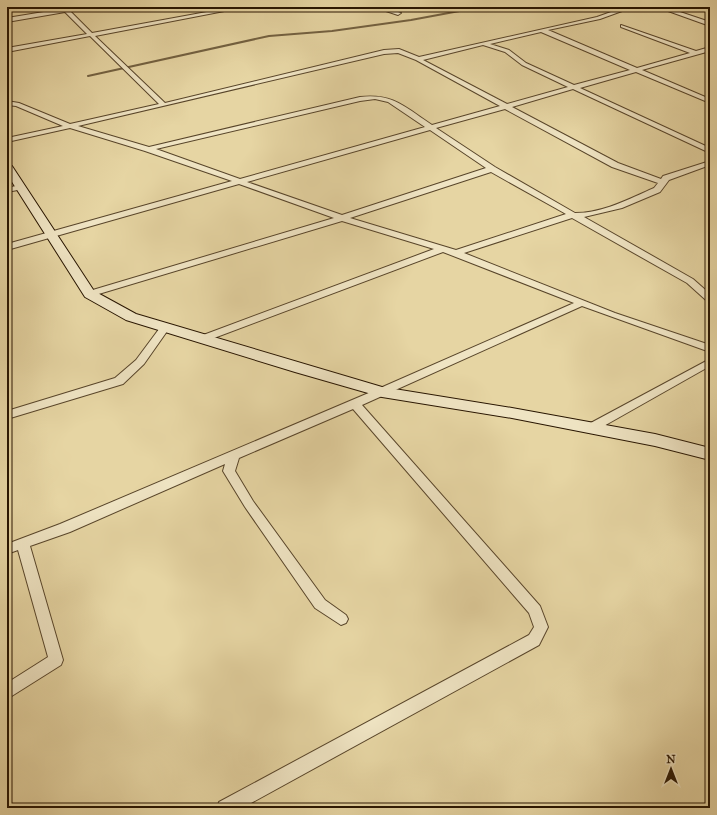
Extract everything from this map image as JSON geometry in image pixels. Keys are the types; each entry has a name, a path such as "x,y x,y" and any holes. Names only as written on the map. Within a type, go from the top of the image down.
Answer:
{"main road":[{"path":"7,166 14,188 52,234 89,294 131,317 382,392 655,440 710,454"}],"street":[{"path":"7,20 65,8 82,7"},
{"path":"7,50 242,7"},
{"path":"377,7 398,13"},
{"path":"418,59 598,18 630,7"},
{"path":"660,7 710,24"},
{"path":"65,8 90,35 163,105"},
{"path":"624,26 696,53"},
{"path":"542,30 710,101"},
{"path":"483,44 507,52 524,64 710,151"},
{"path":"7,247 339,152 430,128 504,106 575,88 635,69 710,49"},
{"path":"7,140 163,105 384,52 399,51 418,59 615,165 663,182"},
{"path":"148,149 375,97 390,100 492,169 690,281 710,299"},
{"path":"7,103 17,104 69,126 148,149 342,218 456,253 582,303 710,349"},
{"path":"456,253 572,215 586,215 619,206 657,190 666,178 710,163"},
{"path":"89,294 342,218 492,169"},
{"path":"202,339 442,249"},
{"path":"7,549 23,544 382,392 582,303"},
{"path":"7,415 119,380 140,362 165,327"},
{"path":"679,337 710,341"},
{"path":"591,428 710,362"},
{"path":"225,808 534,640 541,627 535,610 530,604 354,403"},
{"path":"234,454 229,471 249,504 320,604 341,619"},
{"path":"7,692 56,660 23,544"}],"waterway":[{"path":"88,76 269,36 332,31 411,20 481,7"}]}
